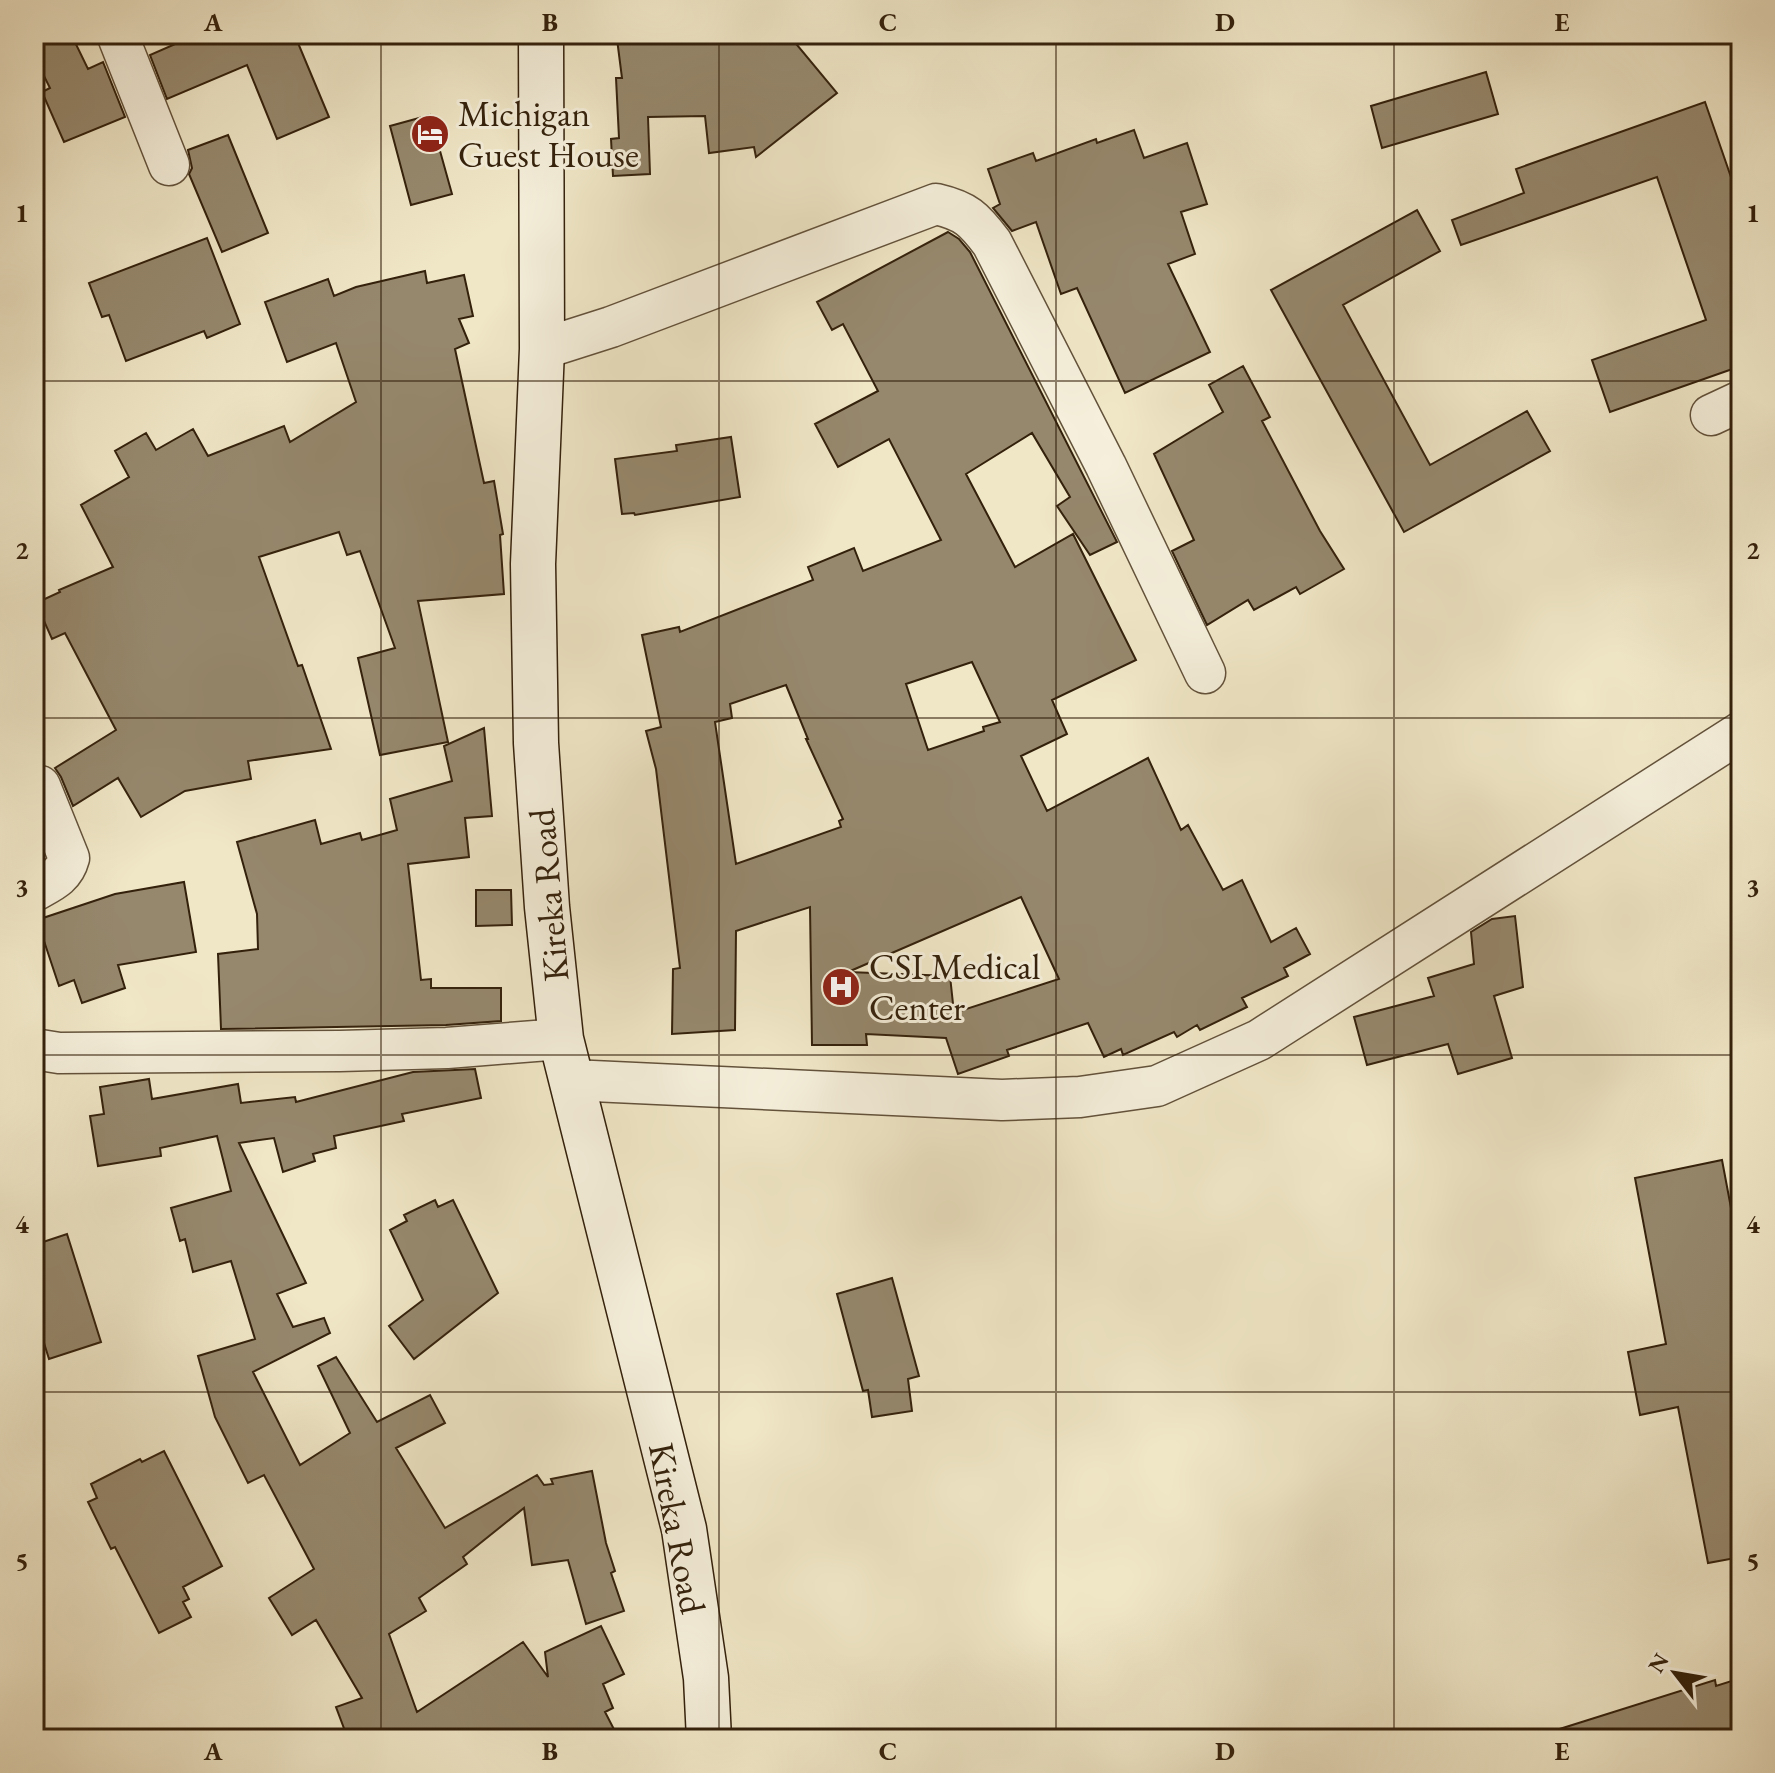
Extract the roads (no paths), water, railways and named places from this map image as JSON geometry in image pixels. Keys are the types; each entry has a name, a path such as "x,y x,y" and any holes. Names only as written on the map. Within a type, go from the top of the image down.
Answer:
{"main road":[{"name":"Kireka Road","path":"541,34 542,349 533,564 536,743 547,907 566,1059 684,1529 706,1678 709,1739"}],"street":[{"path":"117,34 169,165"},
{"path":"542,349 611,327 936,204 959,210 975,221 992,243 1106,466 1205,673"},
{"path":"34,1049 59,1053 447,1048 1002,1100 1080,1097 1157,1086 1259,1040 1741,732"},
{"path":"34,891 59,877 66,869 69,858 40,786"}],"place":[{"name":"Michigan Guest House","path":"430,134"},
{"name":"CSI Medical Center","path":"841,987"}]}
